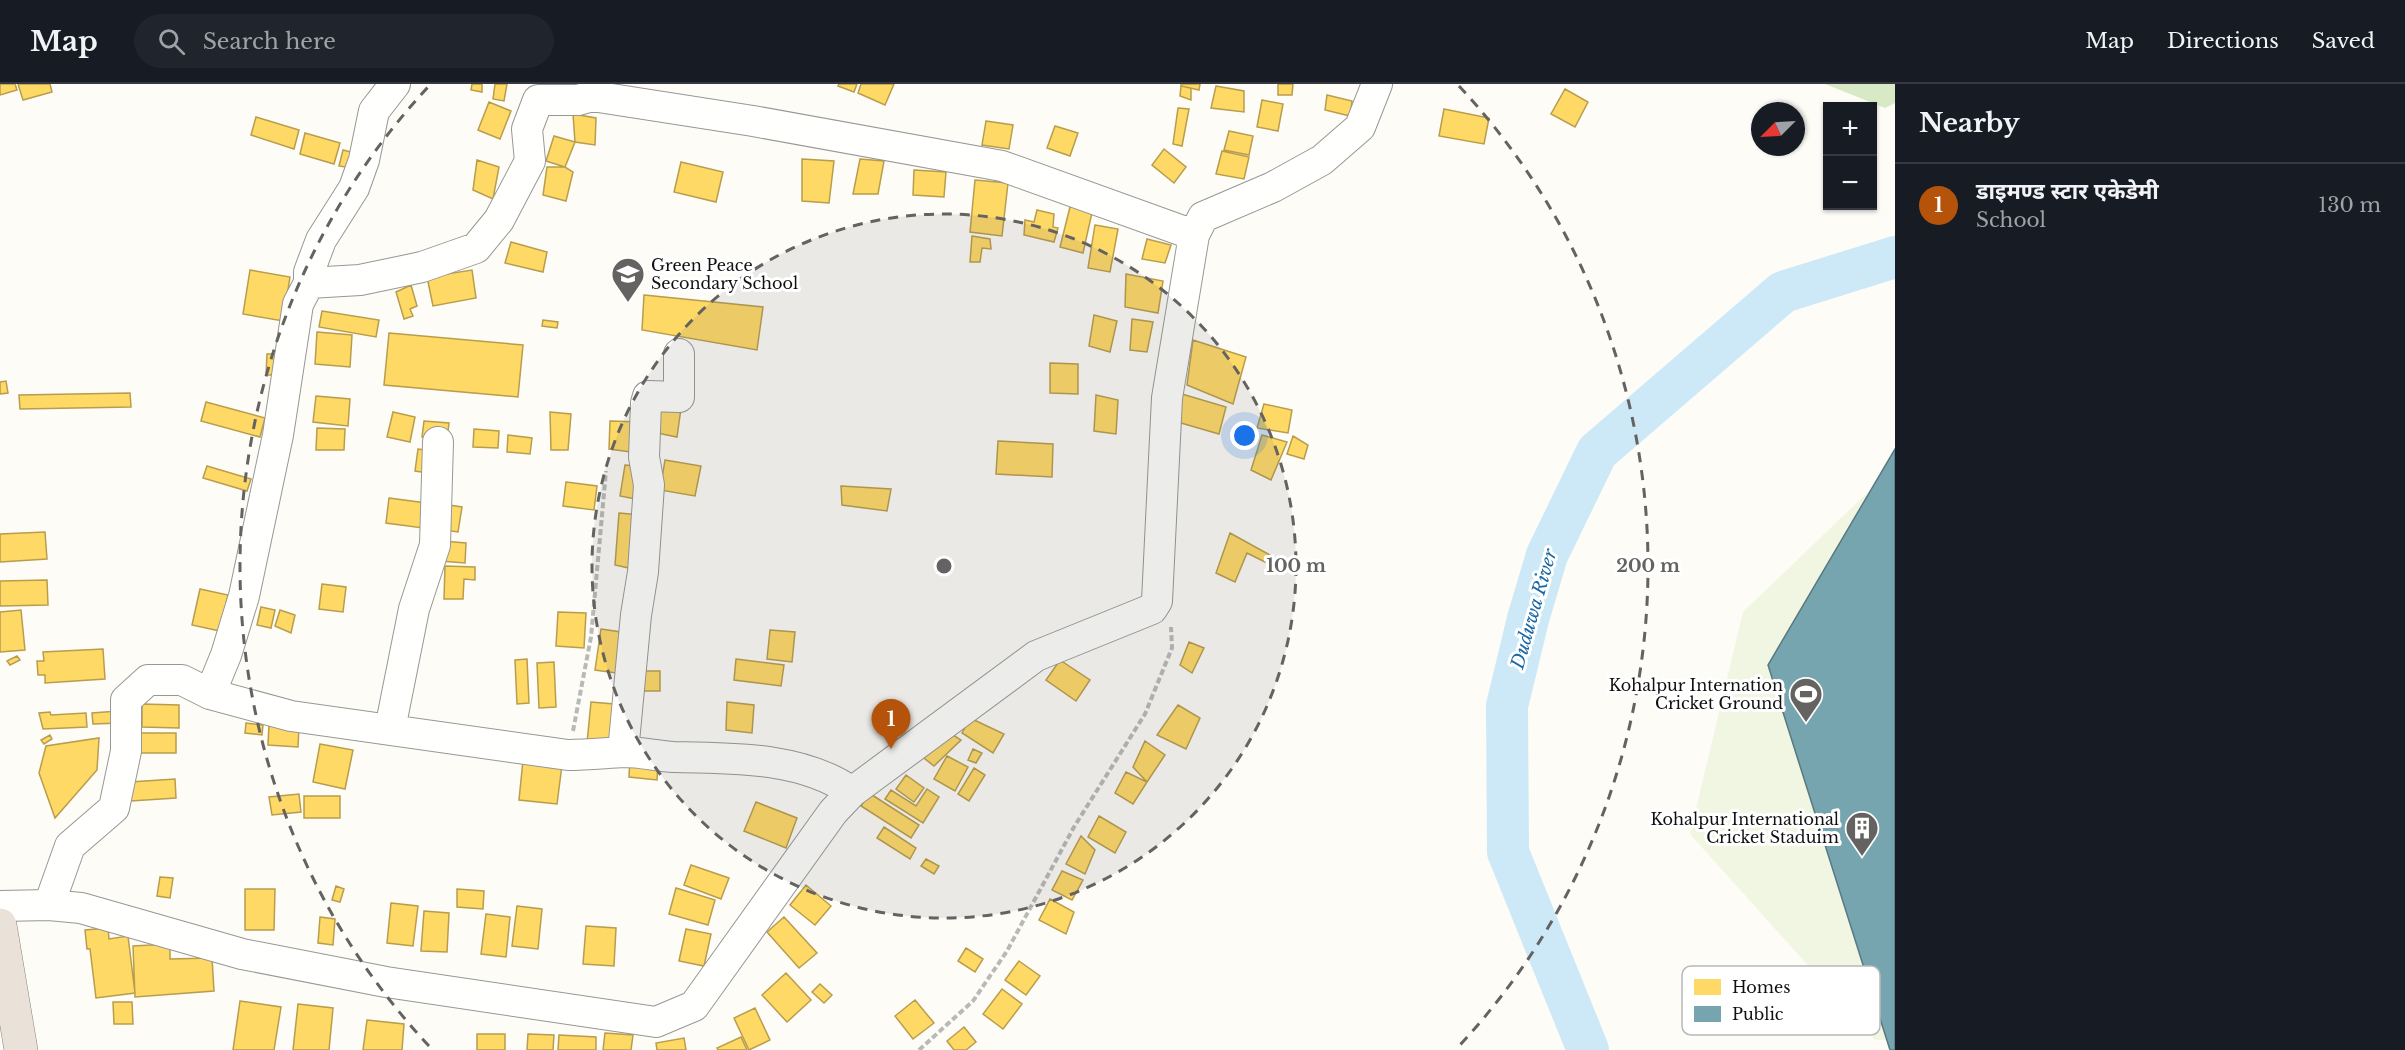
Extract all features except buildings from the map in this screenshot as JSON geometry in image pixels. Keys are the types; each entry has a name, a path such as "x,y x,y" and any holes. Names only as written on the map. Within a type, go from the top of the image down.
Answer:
{"highway":[{"path":"0,925 21,1050"}],"street":[{"path":"210,694 226,655 244,596 278,435 298,304 309,283 309,272 321,240 354,188 364,160 374,111 395,84"},
{"path":"0,906 49,905 81,908 242,954 386,982 656,1022 694,1006 833,812 852,792 1036,656 1152,609 1157,601 1167,398 1194,235 1203,217 1273,187 1322,160 1359,128 1377,84"},
{"path":"309,283 360,280 422,267 476,248 499,220 530,161 527,129 535,92 578,100 592,96 753,121 1002,166 1194,235"},
{"path":"623,752 636,615 643,572 649,485 644,457 646,403 648,396 679,397 679,354"},
{"path":"390,729 414,609 435,545 438,442"},
{"path":"49,905 70,846 114,808 126,751 126,700 148,680 182,680 210,694 291,716 568,755 597,756 623,752 671,757 732,757 815,771 840,783 852,792"}],"path":[{"path":"568,755 591,637 606,471"},
{"path":"919,1050 973,1000 1000,961 1074,826 1145,714 1172,648 1170,626 1152,609"}],"green space":[{"path":"1825,84 1895,84 1895,103 1885,108 1877,105 1877,102 1870,102"},
{"name":"Kohalpur Internation Cricket Ground","path":"1889,472 1895,1040 1875,1040 1871,1035 1880,1035 1880,966 1809,966 1690,834 1743,612"}],"waterway":[{"name":"Duduwa River","path":"1588,1050 1508,852 1507,706 1528,619 1547,555 1597,452 1783,292 1895,257"}],"place":[{"name":"Green Peace Secondary School","path":"628,303"},
{"name":"Kohalpur Internation Cricket Ground","path":"1806,723"},
{"name":"डाइमण्ड स्टार एकेडेमी","path":"891,749"},
{"name":"Kohalpur International Cricket Staduim","path":"1862,857"}]}
